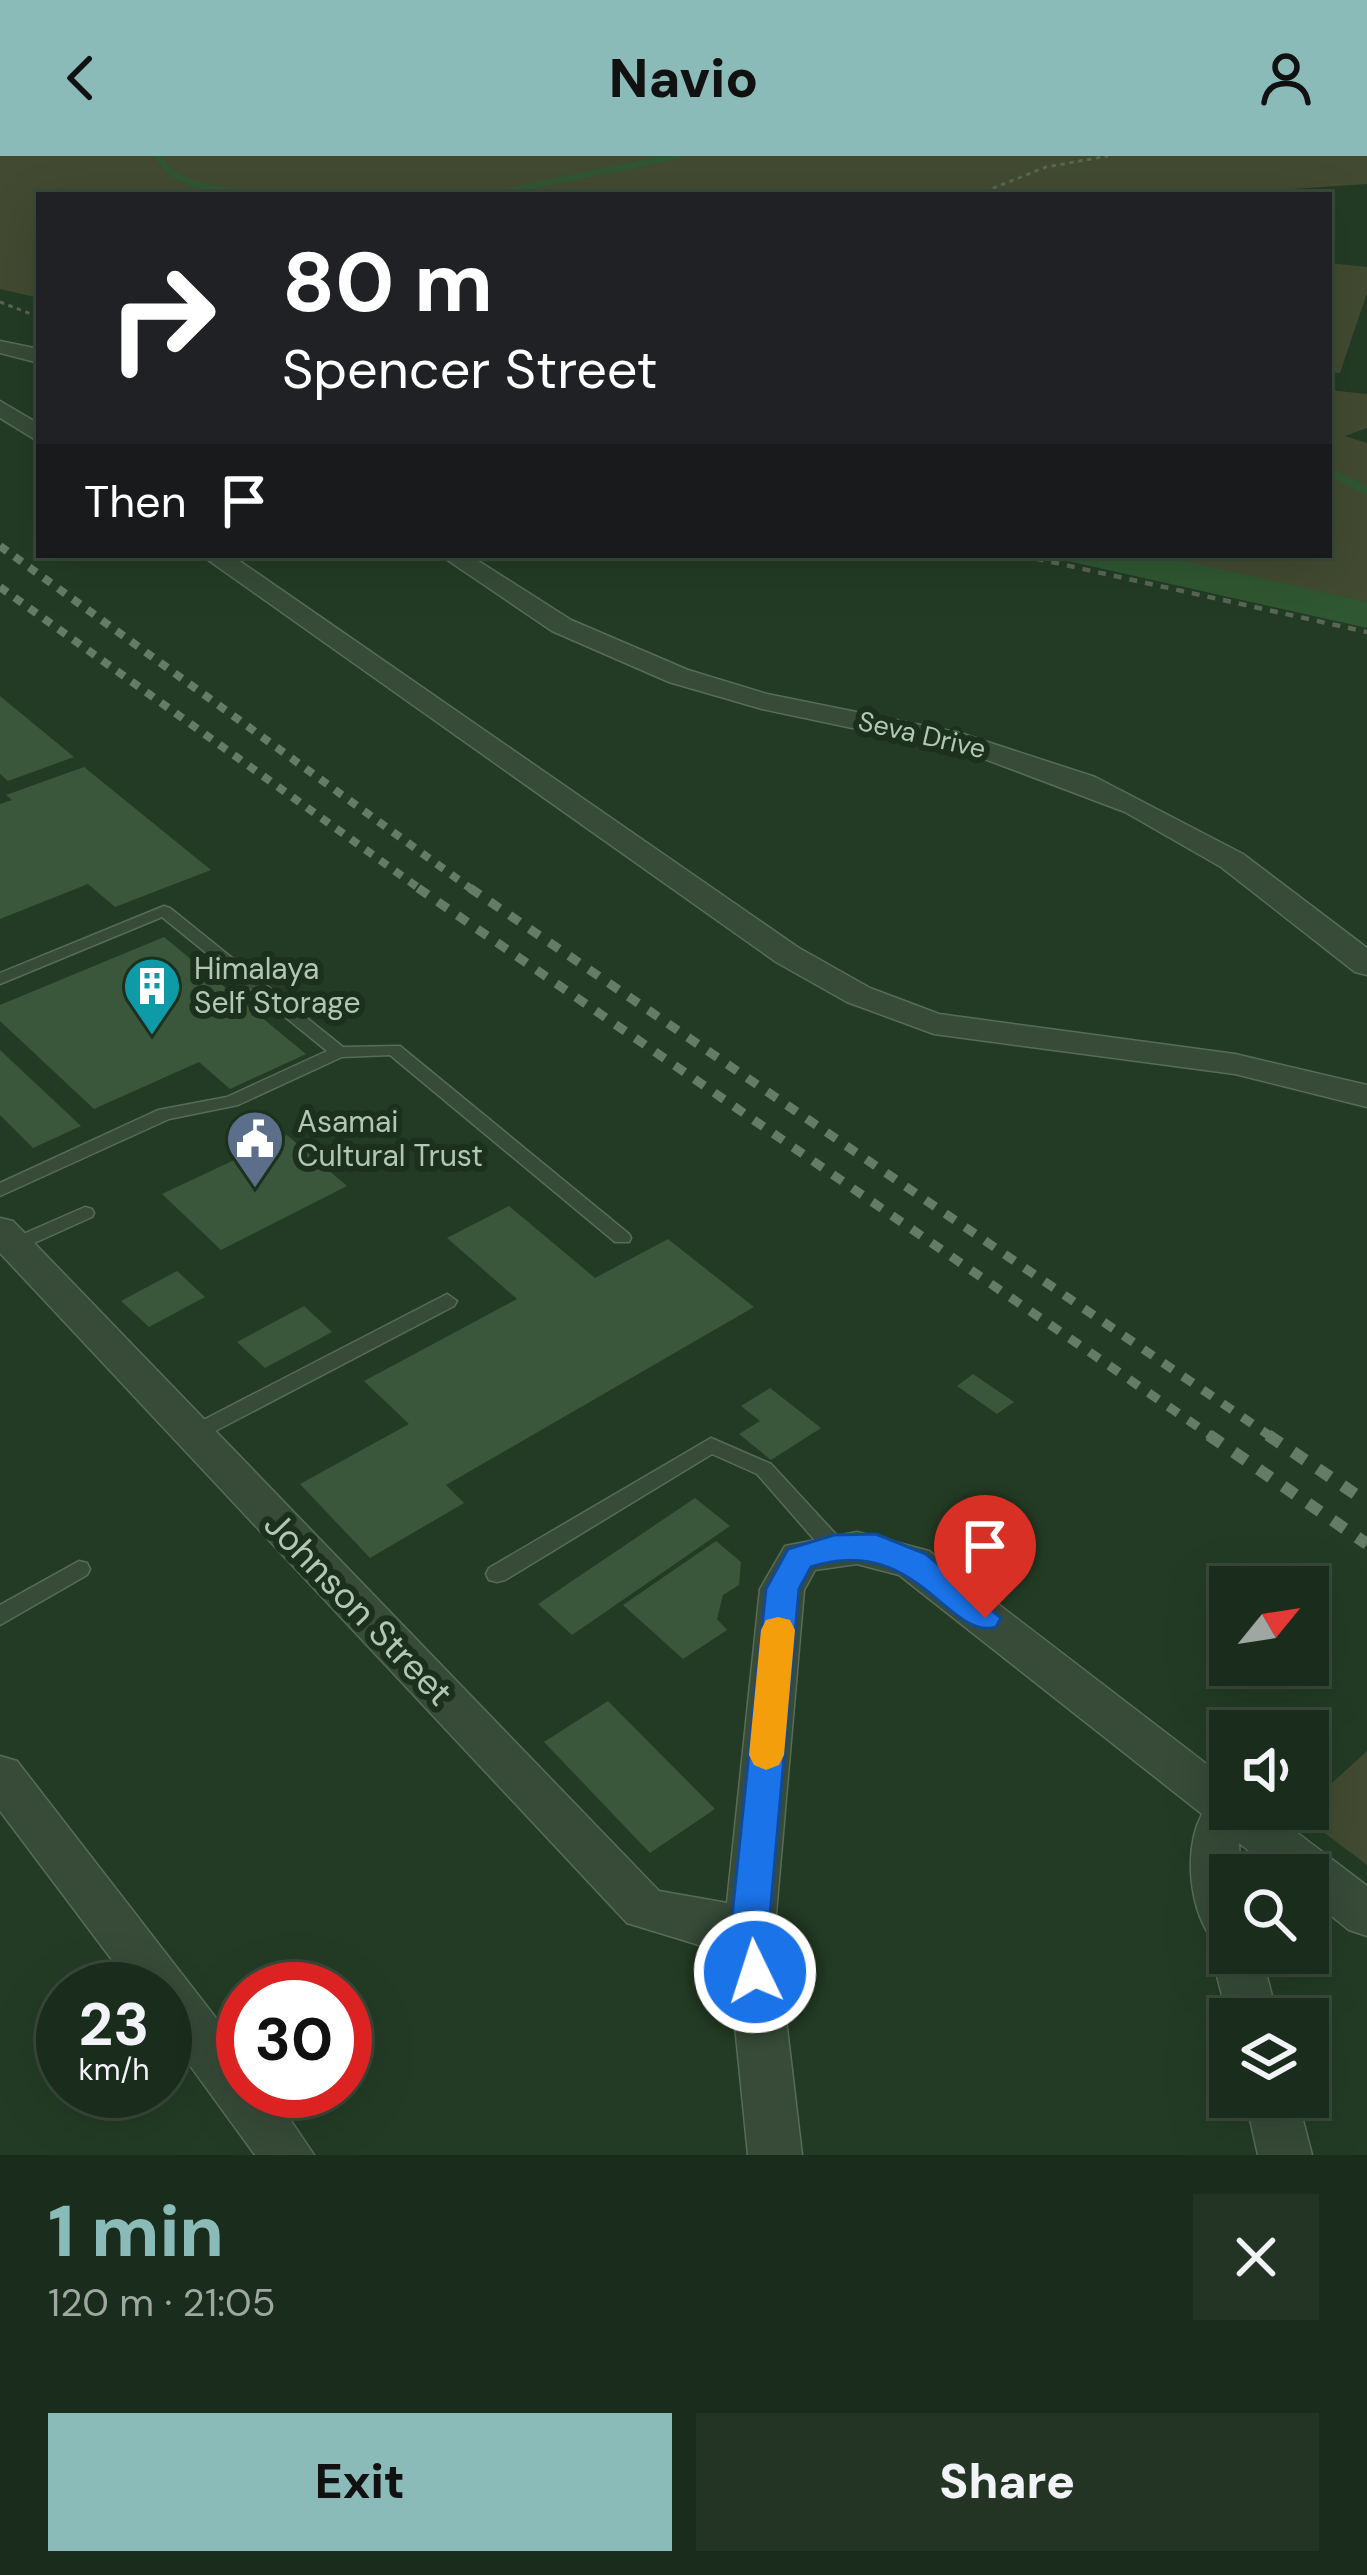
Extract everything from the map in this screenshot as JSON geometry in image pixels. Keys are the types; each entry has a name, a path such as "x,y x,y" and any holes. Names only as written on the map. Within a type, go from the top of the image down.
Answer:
{"street":[{"path":"0,347 36,355"},
{"path":"0,408 32,430"},
{"path":"0,420 32,430"},
{"path":"218,558 745,922 790,960 905,1016 934,1024 1235,1064 1367,1096"},
{"name":"Seva Drive","path":"457,558 542,616 637,662 765,701 972,745 1138,804 1273,884 1367,965"},
{"name":"Johnson Street","path":"5,1243 644,1908 699,1922 750,1926"},
{"path":"775,2155 750,1926 782,1589 800,1558 834,1547 876,1546 914,1563 1209,1795"},
{"path":"0,1775 143,1962"},
{"path":"1255,1830 1367,1915"},
{"path":"192,2028 287,2155"},
{"path":"1276,2118 1285,2155"}],"lane":[{"path":"0,979 164,911 339,1052"},
{"path":"0,1190 164,1114 232,1100 339,1052 394,1050 622,1238"},
{"path":"5,1243 85,1213"},
{"path":"193,1434 447,1301"},
{"path":"497,1574 712,1445 764,1469 834,1547"},
{"path":"0,1616 79,1570"}],"path":[{"path":"984,192 1046,167 1108,156"},
{"path":"0,302 36,316"},
{"path":"1034,558 1367,632"}],"shaded area":[{"path":"0,156 1367,156 1367,184 1248,192 36,192 36,297 0,289"},
{"path":"1332,263 1367,267 1367,293 1340,373 1332,372"},
{"path":"1332,390 1367,394 1367,428 1345,436 1367,443 1367,602 1154,558 1332,558"},
{"path":"1054,558 1170,558 1367,602 1367,628"},
{"path":"1367,1751 1367,1865 1321,1830 1329,1830 1329,1786"}],"building":[{"path":"0,696 74,757 8,781 0,774"},
{"path":"84,767 211,870 115,907 88,884 0,919 0,804 12,800 6,795"},
{"name":"Himalaya Self Storage","path":"164,937 306,1054 230,1089 199,1062 94,1109 0,1021 0,1005"},
{"path":"0,1050 81,1126 33,1148 0,1115"},
{"name":"Asamai Cultural Trust","path":"287,1135 347,1186 221,1250 162,1194"},
{"path":"509,1206 595,1278 668,1239 754,1307 446,1485 464,1503 370,1558 300,1484 409,1424 364,1381 517,1299 447,1238"},
{"path":"177,1271 205,1297 149,1327 121,1301"},
{"path":"304,1306 332,1332 265,1368 237,1342"},
{"path":"973,1374 1014,1402 997,1414 957,1386"},
{"path":"770,1388 821,1428 771,1460 739,1434 760,1421 741,1406"},
{"path":"695,1498 730,1526 572,1635 538,1604"},
{"path":"716,1541 741,1562 739,1585 723,1595 717,1619 727,1630 683,1659 623,1605"},
{"path":"608,1701 715,1809 650,1853 544,1742"}],"waterway":[{"path":"157,156 168,169 198,185 248,192"},
{"path":"503,192 677,156"},
{"path":"1332,473 1336,475"},
{"path":"1332,473 1367,491"}],"railway":[{"path":"0,546 474,891"},
{"path":"0,587 423,891"},
{"path":"418,888 1214,1438"},
{"path":"470,888 1273,1438"},
{"path":"1209,1435 1367,1544"},
{"path":"1268,1435 1367,1502"}],"slow traffic":[{"path":"766,1755 778,1630"}],"place":[{"name":"Himalaya Self Storage","path":"152,1037"},
{"name":"Asamai Cultural Trust","path":"255,1190"}],"route":[{"path":"755,1972 750,1926 782,1589 800,1558 834,1547 876,1546 914,1563 985,1618"}]}
